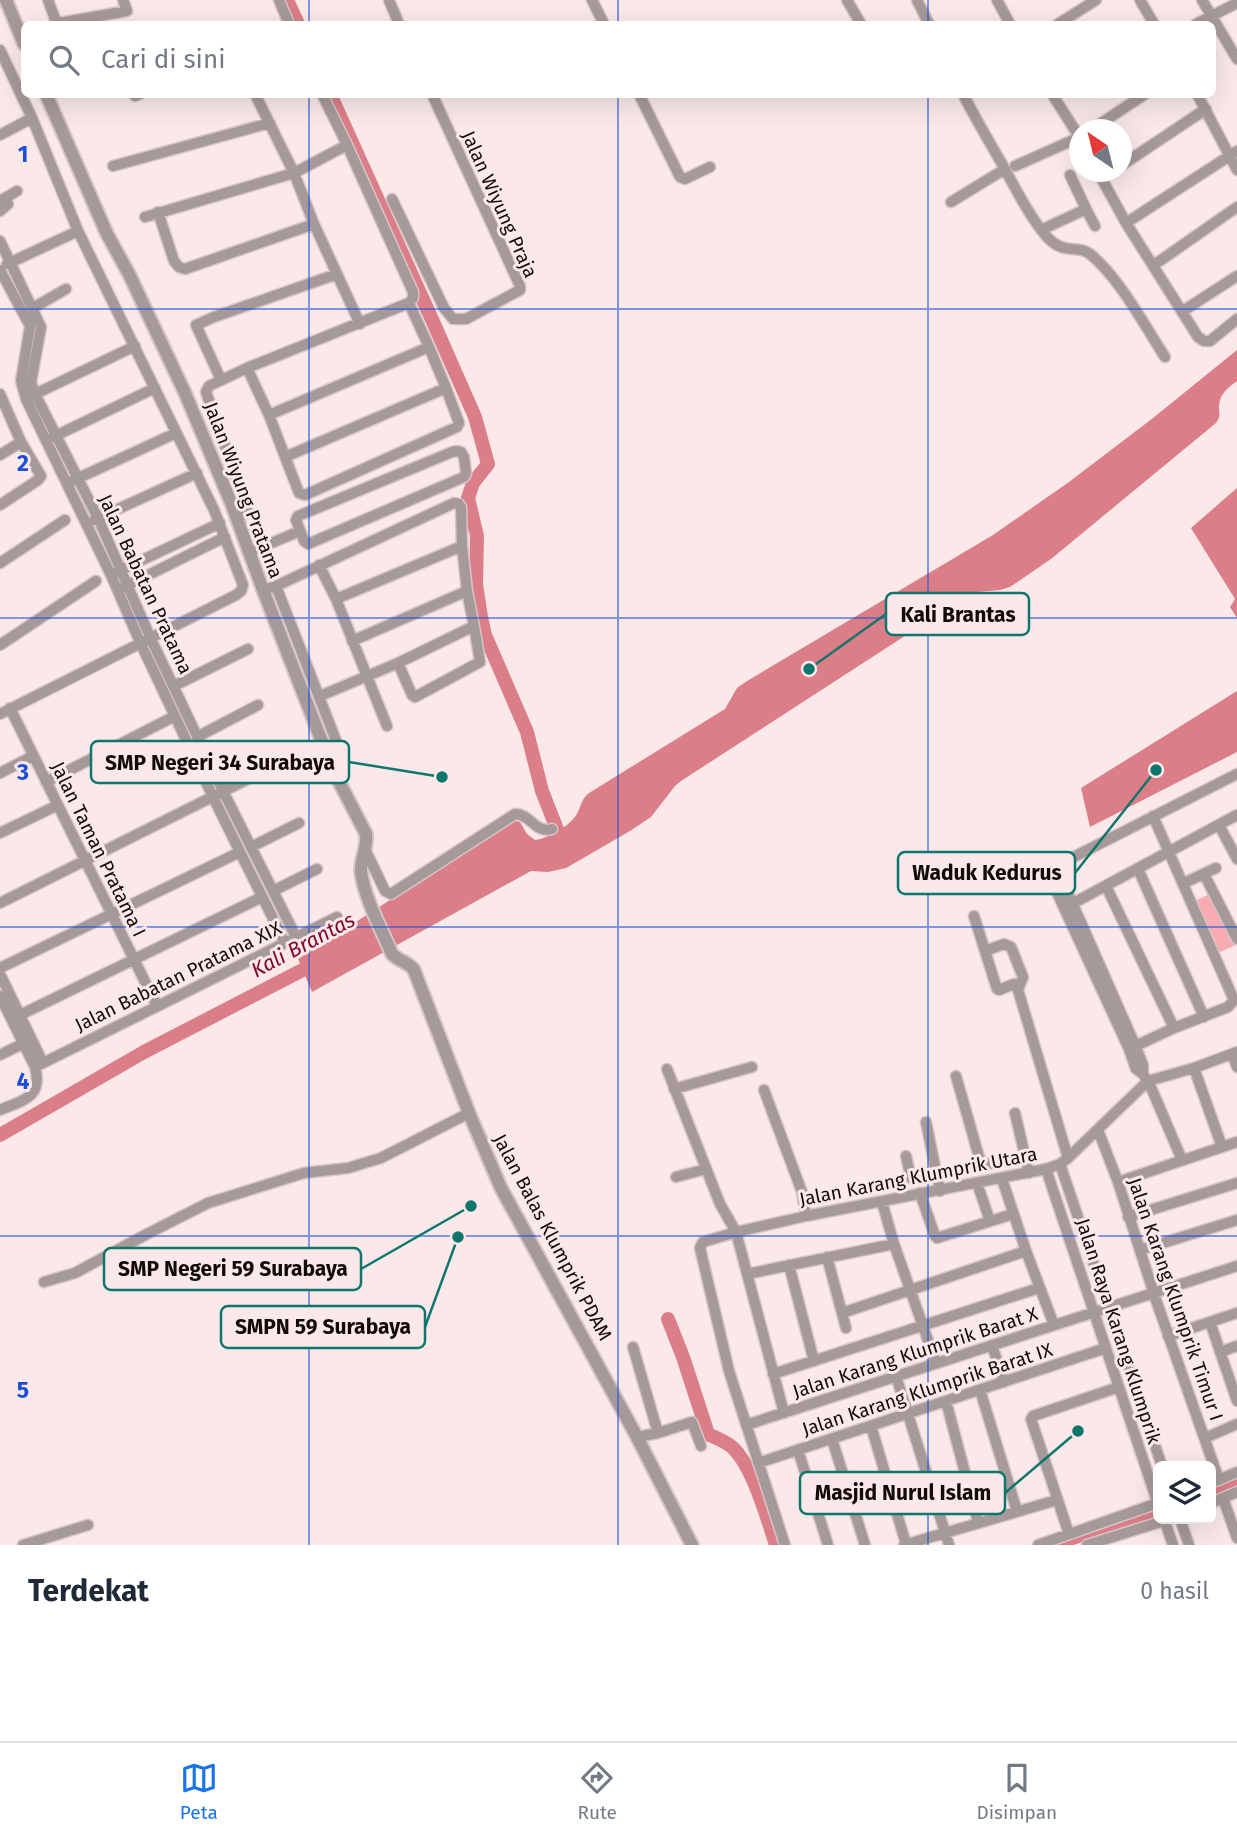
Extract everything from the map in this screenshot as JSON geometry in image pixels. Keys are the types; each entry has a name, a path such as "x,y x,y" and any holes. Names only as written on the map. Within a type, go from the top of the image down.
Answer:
{"street":[{"path":"6,0 21,37"},
{"path":"48,0 56,20 60,21"},
{"path":"68,21 127,10 123,0"},
{"path":"279,0 288,21"},
{"path":"389,0 399,21"},
{"path":"592,0 602,21"},
{"path":"847,0 859,21"},
{"path":"917,0 928,21"},
{"path":"996,0 1008,21"},
{"path":"1063,21 1096,0"},
{"path":"1140,0 1152,21"},
{"path":"1202,0 1214,21"},
{"path":"1202,21 1237,3"},
{"path":"1216,24 1237,60"},
{"name":"Jalan Wiyung Pratama","path":"0,50 21,95"},
{"name":"Jalan Wiyung Pratama","path":"23,98 78,231 197,473 243,585 236,595 145,640"},
{"name":"Jalan Wiyung Pratama","path":"48,98 107,234 186,393 250,552 269,588 333,770 366,834 361,870 372,908"},
{"path":"256,98 294,173 360,324"},
{"path":"237,518 248,511 206,392 209,386 409,303 413,298 413,292 324,98"},
{"name":"Jalan Wiyung Praja","path":"392,199 444,308 453,319 466,319 520,290 434,98"},
{"path":"641,98 680,177 685,179 710,167"},
{"path":"965,98 1041,229 1058,247 1083,250 1099,263 1121,288 1165,357"},
{"path":"1054,98 1069,122"},
{"path":"1107,119 1138,98"},
{"path":"1199,98 1233,153 1237,170"},
{"path":"1132,158 1206,109"},
{"path":"0,135 32,118"},
{"path":"113,166 270,122"},
{"path":"1016,166 1069,142"},
{"path":"145,218 294,173 347,145"},
{"path":"1126,223 1233,153"},
{"path":"951,202 1004,169"},
{"path":"1073,182 1095,226"},
{"path":"1104,182 1126,223 1196,334 1204,341 1210,341 1237,319"},
{"path":"0,211 8,204 3,200 17,191"},
{"path":"1154,265 1237,206"},
{"path":"1041,229 1086,209"},
{"path":"159,212 174,261 185,269 314,224"},
{"path":"0,269 78,231"},
{"name":"Jalan Babatan Pratama","path":"0,240 41,327 30,397 46,440 67,483 116,573"},
{"name":"Jalan Babatan Pratama","path":"0,269 30,327 20,381 56,436 98,519 116,573 175,716 285,943"},
{"path":"221,380 196,325 337,274"},
{"path":"1183,311 1237,276"},
{"path":"33,308 66,289"},
{"path":"247,368 269,415 299,494 305,495 457,427 446,388 409,303"},
{"path":"30,397 135,346"},
{"path":"269,415 429,346"},
{"path":"46,440 155,388"},
{"path":"285,457 446,388"},
{"path":"0,394 21,442 41,475 38,480 0,505"},
{"path":"67,483 176,433"},
{"path":"0,455 21,442"},
{"path":"452,452 463,454 466,473 464,477 307,544 300,531 296,520 298,516 452,452"},
{"path":"87,523 197,473"},
{"path":"333,770 338,756 337,743 320,696 269,588 454,503 459,504 467,592 480,662 415,697 398,663"},
{"path":"0,563 65,520"},
{"path":"116,573 219,523"},
{"path":"250,552 300,531"},
{"path":"122,588 225,537"},
{"path":"335,600 462,545"},
{"path":"319,565 387,726"},
{"path":"0,645 96,581"},
{"path":"352,641 467,592"},
{"path":"320,696 398,663 474,626"},
{"path":"5,711 145,640"},
{"name":"Jalan Babatan Pratama","path":"145,640 174,686 296,937"},
{"path":"174,686 248,649"},
{"path":"197,737 258,705"},
{"name":"Jalan Taman Pratama I","path":"5,711 33,756 157,1006"},
{"path":"46,782 175,716"},
{"path":"0,773 33,756"},
{"path":"0,903 274,766"},
{"path":"1182,1160 1145,1077 1136,1069 1132,1047 1052,870 1237,774"},
{"path":"0,833 58,805"},
{"path":"365,849 385,891 391,894 515,814 523,815 540,830 552,829"},
{"path":"1069,906 1237,815"},
{"path":"1132,1047 1228,1007 1234,1000 1153,816"},
{"path":"251,846 299,823"},
{"path":"1219,825 1237,859"},
{"path":"0,968 240,852"},
{"path":"1184,884 1216,868"},
{"path":"273,891 317,869"},
{"path":"1138,869 1204,1017"},
{"path":"1204,874 1237,939"},
{"path":"1107,886 1174,1028"},
{"path":"20,1015 262,897"},
{"name":"Jalan Balas Klumprik PDAM","path":"372,908 392,954 414,970 501,1188 637,1437 692,1545"},
{"path":"974,916 998,990 1015,985 1018,990"},
{"name":"Jalan Babatan Pratama XIX","path":"39,1065 337,917"},
{"name":"Jalan Raya Karang Klumprik","path":"985,951 1004,944 1011,947 1024,977 1018,990 1109,1308 1160,1461"},
{"path":"0,974 20,1015 39,1065 35,1091 23,1100 0,1110"},
{"path":"1,1001 28,1041"},
{"path":"0,1055 28,1041"},
{"path":"1235,1053 1237,1067"},
{"name":"Jalan Karang Klumprik Utara","path":"746,1425 729,1371 700,1248 705,1241 805,1209 882,1202 920,1193 939,1182 977,1183 1002,1179 1027,1166 1046,1169 1098,1130 1145,1077 1194,1068 1235,1053"},
{"path":"674,1089 752,1067"},
{"path":"1194,1068 1222,1147"},
{"path":"667,1069 706,1169 736,1232 784,1413"},
{"path":"956,1076 981,1164"},
{"path":"764,1090 802,1192 805,1209"},
{"path":"44,1282 75,1273 208,1203 304,1173 348,1168 381,1158 469,1113"},
{"path":"1015,1113 1027,1166"},
{"path":"926,1122 939,1182"},
{"name":"Jalan Karang Klumprik Timur I","path":"1098,1130 1205,1438 1210,1461"},
{"path":"1118,1182 1237,1142"},
{"path":"906,1156 911,1179 939,1182 981,1164 1003,1161"},
{"path":"676,1177 706,1169"},
{"name":"Jalan Raya Karang Klumprik","path":"1046,1169 1153,1488"},
{"path":"1002,1179 1054,1325"},
{"path":"977,1183 989,1221"},
{"path":"1128,1217 1237,1183"},
{"path":"920,1193 937,1238 1013,1214"},
{"path":"882,1202 936,1363"},
{"path":"1140,1250 1237,1220"},
{"path":"747,1274 894,1244"},
{"path":"842,1312 1026,1251"},
{"path":"827,1257 846,1328"},
{"path":"789,1265 814,1361"},
{"name":"Jalan Karang Klumprik Barat X","path":"746,1425 1237,1266"},
{"path":"773,1374 1039,1287"},
{"path":"1168,1336 1237,1313"},
{"path":"1210,1322 1236,1396"},
{"path":"992,1345 1004,1382"},
{"path":"1220,1352 1237,1346"},
{"path":"633,1347 659,1433"},
{"name":"Jalan Karang Klumprik Barat IX","path":"758,1463 1106,1348"},
{"path":"896,1376 949,1545"},
{"path":"1069,1534 1032,1417 1119,1387"},
{"path":"980,1390 1017,1511"},
{"path":"946,1401 978,1522"},
{"path":"637,1437 692,1422 701,1446"},
{"path":"1205,1438 1237,1424"},
{"path":"746,1425 785,1545"},
{"path":"871,1426 905,1545 1057,1500"},
{"path":"832,1439 865,1545"},
{"path":"798,1450 828,1545"},
{"path":"1216,1482 1237,1472"},
{"path":"1216,1501 1237,1492"},
{"path":"1223,1498 1237,1538"},
{"path":"1038,1545 1153,1505"},
{"path":"1087,1545 1115,1541 1154,1524"},
{"path":"1167,1524 1173,1545"},
{"path":"1182,1524 1189,1545"},
{"path":"23,1545 88,1525"}],"shaded area":[{"name":"Kali Brantas","path":"1237,350 1237,381 1221,398 1216,423 1051,559 1010,587 977,592 962,599 681,781 651,817 630,831 566,868 548,872 531,871 312,992 298,959 510,823 520,822 527,834 535,840 562,829 575,817 589,793 725,709 737,688 747,681 993,535 1069,482"},
{"path":"1237,488 1237,618 1230,607 1235,599 1191,528"},
{"path":"1237,691 1237,752 1090,827 1081,788"},
{"path":"1212,893 1236,945 1218,953 1195,901"}],"waterway":[{"path":"287,0 297,21"},
{"path":"332,98 475,417 488,464 473,483 468,498 477,536 476,584 481,617 485,635 527,732 542,791 562,842"},
{"name":"Kali Brantas","path":"0,1135 144,1052 318,962"},
{"path":"668,1319 708,1434 732,1447 740,1456 758,1493 776,1545"},
{"path":"1216,1488 1237,1479"},
{"path":"1052,1545 1153,1511"}],"place":[{"name":"Kali Brantas","path":"809,669"},
{"name":"Waduk Kedurus","path":"1156,770"},
{"name":"SMP Negeri 34 Surabaya","path":"442,777"},
{"name":"SMP Negeri 59 Surabaya","path":"471,1206"},
{"name":"SMPN 59 Surabaya","path":"458,1237"},
{"name":"Masjid Nurul Islam","path":"1078,1431"}]}
